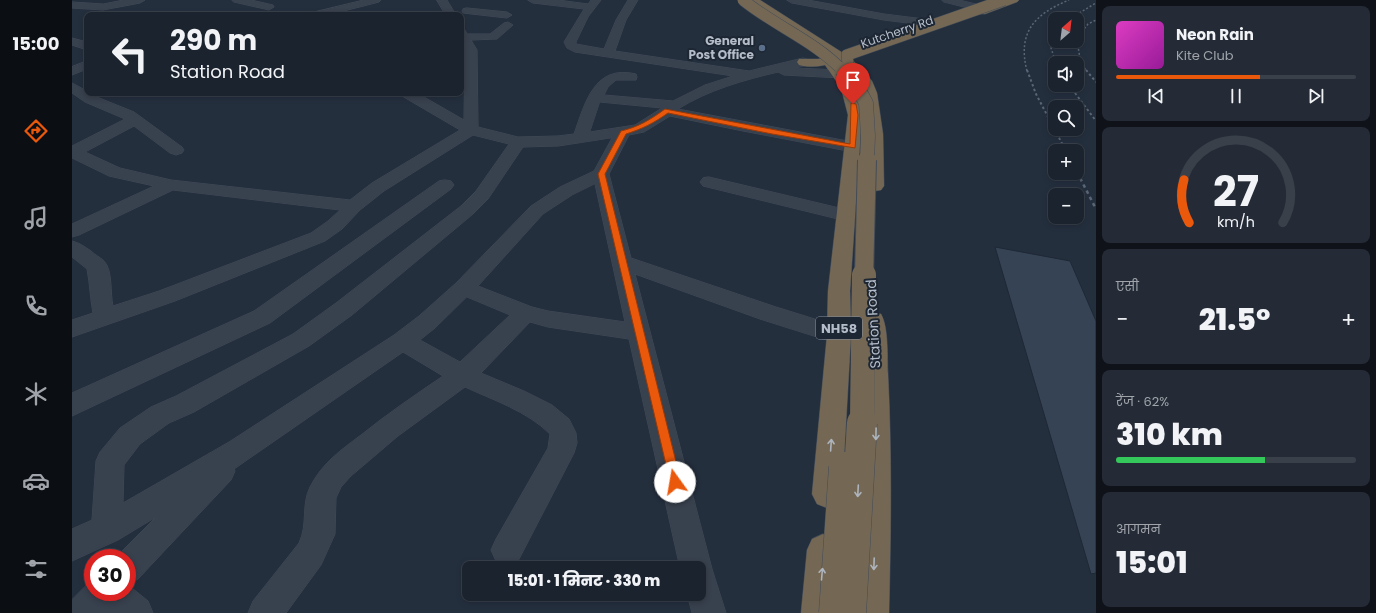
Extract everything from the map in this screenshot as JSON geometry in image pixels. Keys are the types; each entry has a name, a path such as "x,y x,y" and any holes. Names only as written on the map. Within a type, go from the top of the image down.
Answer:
{"highway":[{"name":"NH58","path":"737,0 834,63"},
{"name":"NH58","path":"752,0 834,63 851,94 855,115 839,291 839,335 818,613"},
{"path":"752,0 834,63 866,103 868,131 864,229 863,398 851,613"},
{"path":"752,0 762,15 828,57 843,70 848,77 859,104 861,127 855,198 851,354 834,613"},
{"name":"Kutcherry Rd","path":"834,63 858,46 990,0"},
{"path":"834,63 851,52 1004,0"},
{"path":"834,63 1014,0"},
{"name":"Station Road","path":"834,63 868,85 871,94 876,173 870,278 877,382 875,536 872,613"}],"street":[{"path":"72,1 76,0"},
{"path":"72,5 103,7 140,0"},
{"path":"237,0 269,7"},
{"path":"327,12 376,0"},
{"path":"442,0 449,12"},
{"path":"533,0 593,4"},
{"path":"608,54 621,20 633,0"},
{"path":"792,0 884,17 924,22"},
{"path":"948,0 972,6"},
{"path":"464,12 479,4"},
{"path":"593,4 583,17 570,42 571,46 579,49 608,54 749,75"},
{"path":"884,17 893,6"},
{"path":"464,13 508,20 493,37 464,35"},
{"path":"464,38 472,50 466,80 471,130"},
{"path":"72,41 84,45"},
{"path":"412,96 471,130 518,142 558,141 623,132 645,125 671,108 710,88 749,75 770,70 834,63"},
{"path":"770,70 834,63"},
{"path":"72,71 84,66"},
{"path":"580,138 596,98 609,80 621,76 631,77"},
{"path":"72,87 84,95"},
{"path":"86,96 129,115 176,150"},
{"path":"596,98 671,108 750,128 853,146"},
{"path":"72,104 90,99"},
{"path":"75,155 135,119"},
{"path":"72,329 167,296 318,237 335,225 354,206 378,187 471,130"},
{"path":"72,545 107,529 239,451 402,341 427,322 464,288 537,210 566,191 601,174 623,132"},
{"path":"107,529 110,461 130,436 160,415 185,404 301,340 344,309 467,210 482,195 518,142"},
{"path":"75,155 115,172 171,185 354,206"},
{"path":"601,174 694,561"},
{"path":"709,182 846,215"},
{"path":"72,231 171,185"},
{"path":"72,405 262,317 445,185"},
{"path":"72,247 97,266 101,284 100,295 105,318"},
{"path":"622,262 768,313 839,335"},
{"path":"464,288 526,314 548,319 639,332"},
{"path":"265,613 310,554 319,534 321,496 331,478 341,467 389,428 463,375 526,314"},
{"path":"402,341 463,375 534,408 555,421 562,428 564,441 560,453 507,550"},
{"path":"136,559 239,451"},
{"path":"83,613 95,601"},
{"path":"121,601 136,613"},
{"path":"706,601 709,613"}],"building":[{"path":"995,247 1070,261 1096,321 1096,573 1091,574"}],"railway":[{"path":"1027,71 1025,45 1027,35 1032,26 1038,18 1057,5 1069,0"},
{"path":"1081,12 1096,3"},
{"path":"1084,29 1088,24 1096,20"},
{"path":"1051,48 1054,56"},
{"path":"1078,48 1080,58 1086,71"},
{"path":"1027,70 1036,94 1062,144"},
{"path":"1086,70 1096,82"},
{"path":"1074,92 1096,121"},
{"path":"1081,180 1096,209"}],"place":[{"name":"General Post Office","path":"762,48"}],"route":[{"path":"675,482 601,174 623,132 639,128 652,122 667,111 800,138 853,146 855,115 853,104"}]}
